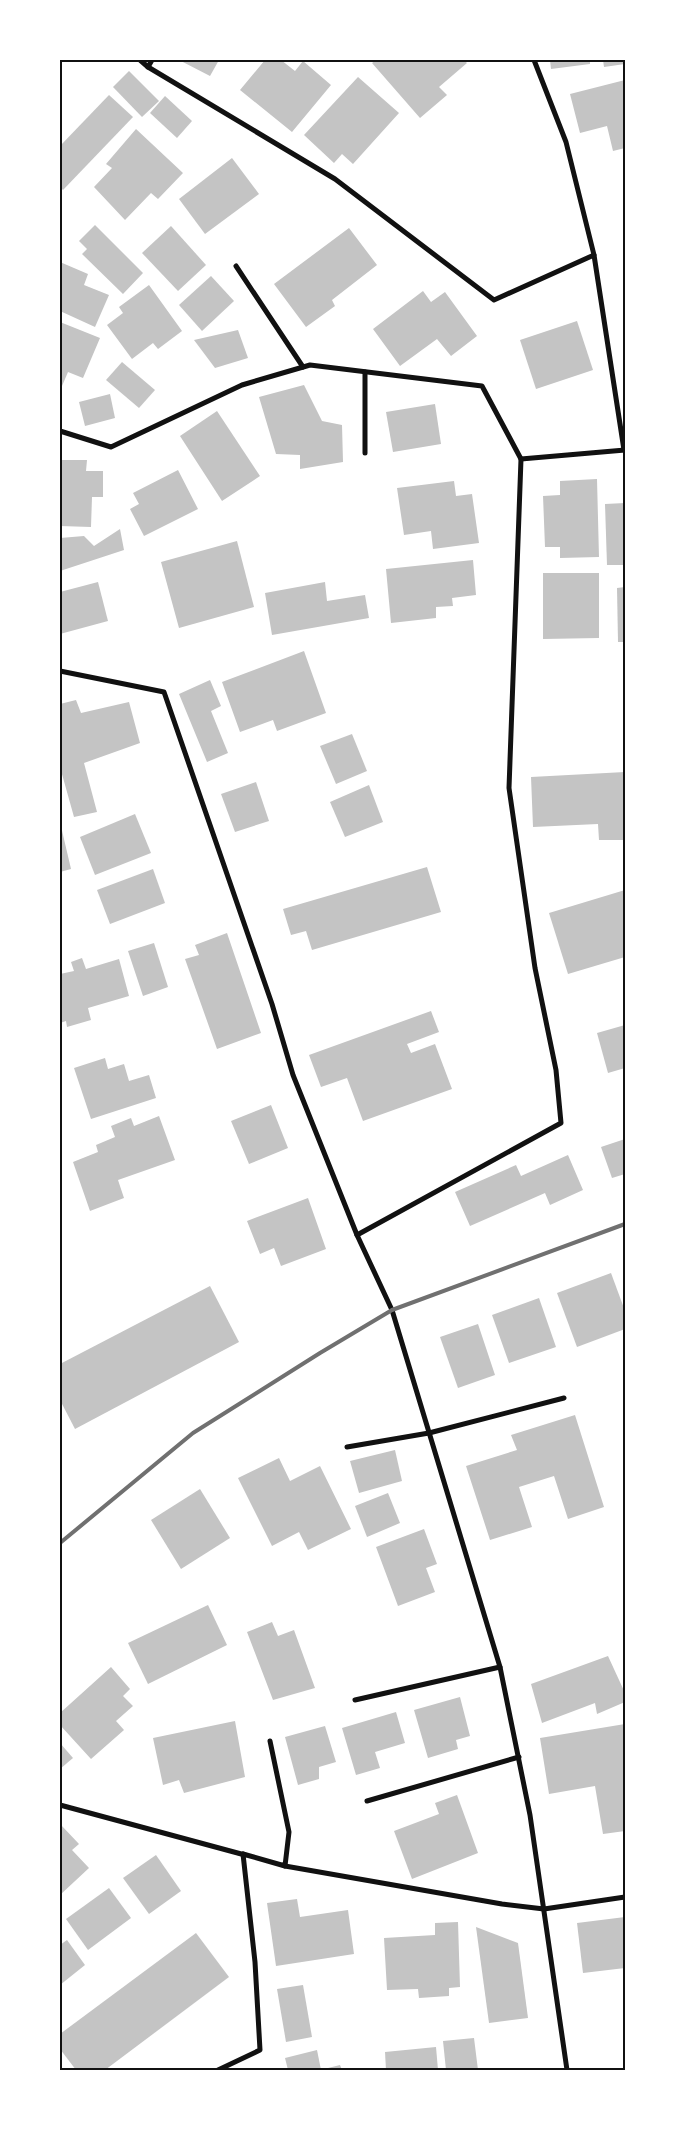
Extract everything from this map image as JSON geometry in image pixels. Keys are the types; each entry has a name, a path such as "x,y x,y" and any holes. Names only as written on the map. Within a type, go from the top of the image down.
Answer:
{"street":[{"path":"140,60 148,67 335,179 494,300 594,255"},
{"path":"148,67 152,60"},
{"path":"521,459 624,450 594,255 566,142 534,60"},
{"path":"236,266 303,367"},
{"path":"60,431 111,447 242,385 310,365 482,386 521,459 509,788 535,968 556,1070 561,1123 357,1235"},
{"path":"365,372 365,454"},
{"path":"60,671 164,692 272,1004 293,1075 357,1235 392,1310 500,1667 530,1815 567,2070"},
{"path":"347,1447 429,1433 564,1398"},
{"path":"355,1700 500,1667"},
{"path":"270,1740 289,1832 285,1866"},
{"path":"367,1800 519,1757"},
{"path":"60,1805 285,1866 502,1904 544,1909 625,1897"},
{"path":"218,2070 260,2050 255,1962 243,1854"}],"building":[{"path":"179,60 219,60 210,76"},
{"path":"265,60 281,60 295,71 303,61 331,85 292,132 240,90"},
{"path":"376,60 464,60 467,63 439,87 447,95 420,118 372,63"},
{"path":"550,60 590,60 590,64 551,69"},
{"path":"603,60 625,60 625,64 604,67"},
{"path":"129,71 159,101 142,117 113,87"},
{"path":"358,77 399,113 353,164 342,154 334,163 304,135"},
{"path":"625,80 625,148 613,151 607,126 580,133 570,94"},
{"path":"109,95 133,117 63,190 60,187 60,146"},
{"path":"165,96 192,121 177,138 150,113"},
{"path":"136,129 183,173 158,199 151,193 125,220 94,187 112,168 106,164"},
{"path":"232,158 259,194 205,234 179,199"},
{"path":"95,225 143,273 123,294 82,254 87,249 79,241"},
{"path":"171,226 206,265 178,291 142,253"},
{"path":"349,228 377,265 332,300 335,306 306,327 274,284"},
{"path":"60,262 88,274 84,285 109,295 95,327 60,311"},
{"path":"211,276 234,301 202,331 179,305"},
{"path":"149,285 182,331 158,349 153,343 132,359 107,325 123,313 119,307"},
{"path":"423,291 431,302 445,292 477,336 451,356 437,339 400,366 373,329"},
{"path":"577,321 593,370 536,389 520,340"},
{"path":"60,322 100,338 83,378 68,372 62,386 60,385"},
{"path":"238,330 248,358 215,368 194,340"},
{"path":"122,362 155,390 139,408 106,380"},
{"path":"304,385 322,421 342,425 343,462 300,469 300,455 276,454 259,397"},
{"path":"110,394 115,418 85,426 79,402"},
{"path":"435,404 441,444 393,452 386,412"},
{"path":"217,411 260,476 222,501 180,436"},
{"path":"60,460 87,460 86,471 103,471 103,497 92,497 91,527 60,526"},
{"path":"178,470 198,509 144,536 130,509 139,504 133,493"},
{"path":"597,479 599,557 560,558 560,547 545,547 543,496 560,495 560,481"},
{"path":"454,481 456,496 472,494 479,543 433,549 431,531 404,535 397,488"},
{"path":"625,503 625,565 607,565 605,504"},
{"path":"120,529 124,550 60,571 60,538 84,536 94,546"},
{"path":"237,541 254,607 179,628 161,562"},
{"path":"473,560 476,595 452,598 453,606 436,607 436,618 391,623 386,569"},
{"path":"543,573 599,573 599,638 543,639"},
{"path":"98,582 108,621 60,634 60,592"},
{"path":"325,582 327,601 365,595 369,618 272,635 265,593"},
{"path":"625,587 625,642 618,642 617,588"},
{"path":"304,651 326,713 277,731 273,720 240,732 222,682"},
{"path":"210,680 221,706 211,711 228,753 207,762 179,694"},
{"path":"76,700 81,713 129,702 140,743 84,763 97,812 74,817 60,767 60,704"},
{"path":"352,734 367,771 336,784 320,746"},
{"path":"625,772 625,840 599,840 598,824 533,827 531,777"},
{"path":"256,782 269,821 235,832 221,794"},
{"path":"369,785 383,822 345,837 330,802"},
{"path":"135,814 151,853 95,875 80,837"},
{"path":"60,822 71,869 60,872"},
{"path":"427,867 441,912 312,950 306,931 291,935 283,909"},
{"path":"153,869 165,903 110,924 97,890"},
{"path":"625,890 625,957 568,974 549,913"},
{"path":"227,933 261,1033 217,1049 185,959 199,955 195,945"},
{"path":"154,943 168,987 143,996 128,951"},
{"path":"82,958 86,969 119,959 129,996 88,1008 91,1020 67,1027 66,1021 60,1023 60,974 74,971 71,962"},
{"path":"431,1011 439,1032 407,1044 411,1053 435,1044 452,1089 363,1121 347,1078 321,1087 309,1055"},
{"path":"625,1025 625,1068 608,1073 597,1033"},
{"path":"105,1058 108,1069 124,1064 129,1081 149,1075 156,1098 91,1119 74,1068"},
{"path":"271,1105 288,1148 249,1164 231,1121"},
{"path":"159,1116 175,1160 118,1180 124,1198 90,1211 73,1162 98,1152 96,1145 115,1137 111,1126 131,1118 134,1126"},
{"path":"625,1139 625,1174 612,1178 601,1147"},
{"path":"568,1155 583,1190 550,1205 545,1193 470,1226 455,1192 516,1165 521,1176"},
{"path":"308,1198 326,1249 281,1266 274,1248 260,1254 247,1221"},
{"path":"611,1273 625,1311 625,1329 577,1347 557,1293"},
{"path":"210,1286 239,1342 75,1429 60,1400 60,1364"},
{"path":"539,1298 556,1347 509,1363 492,1315"},
{"path":"478,1324 495,1375 458,1388 440,1337"},
{"path":"575,1415 604,1507 568,1519 554,1476 519,1487 532,1527 490,1540 466,1466 517,1450 511,1435"},
{"path":"395,1450 402,1481 359,1493 350,1461"},
{"path":"279,1458 290,1481 320,1466 351,1529 308,1550 299,1532 272,1546 238,1478"},
{"path":"200,1489 230,1538 181,1569 151,1520"},
{"path":"388,1493 400,1523 367,1537 355,1506"},
{"path":"424,1529 437,1564 426,1568 435,1592 398,1606 376,1547"},
{"path":"208,1605 227,1645 148,1684 128,1643"},
{"path":"272,1622 278,1636 294,1630 315,1688 273,1700 247,1632"},
{"path":"608,1656 625,1693 625,1702 597,1714 595,1703 542,1723 531,1684"},
{"path":"111,1667 130,1689 123,1696 133,1706 116,1721 124,1730 91,1759 60,1725 60,1713"},
{"path":"460,1697 470,1736 456,1740 458,1749 428,1758 414,1710"},
{"path":"396,1712 405,1743 375,1752 380,1768 356,1775 342,1728"},
{"path":"235,1721 245,1777 184,1793 179,1780 163,1785 153,1738"},
{"path":"625,1724 625,1831 603,1834 595,1786 549,1794 540,1738"},
{"path":"325,1726 336,1762 319,1767 319,1779 298,1785 285,1737"},
{"path":"60,1743 73,1758 60,1769"},
{"path":"457,1795 478,1853 412,1879 394,1831 439,1814 435,1803"},
{"path":"61,1825 79,1844 72,1850 89,1868 60,1895"},
{"path":"156,1855 181,1891 149,1914 123,1878"},
{"path":"109,1888 131,1918 88,1950 66,1919"},
{"path":"297,1899 300,1917 348,1910 354,1954 276,1966 267,1903"},
{"path":"625,1917 625,1968 583,1973 577,1923"},
{"path":"458,1922 460,1987 449,1988 449,1996 419,1998 418,1989 387,1990 384,1938 435,1935 435,1923"},
{"path":"476,1927 518,1943 528,2018 489,2023"},
{"path":"196,1933 229,1977 105,2070 76,2070 60,2049 60,2034"},
{"path":"67,1940 85,1965 60,1985 60,1945"},
{"path":"303,1985 312,2037 286,2042 277,1989"},
{"path":"474,2038 478,2070 446,2070 443,2041"},
{"path":"436,2047 438,2070 386,2070 385,2052"},
{"path":"317,2050 321,2070 288,2070 285,2058"},
{"path":"340,2065 342,2070 324,2070 324,2069"}],"railway":[{"path":"60,1543 193,1433 392,1310 625,1224"}]}
